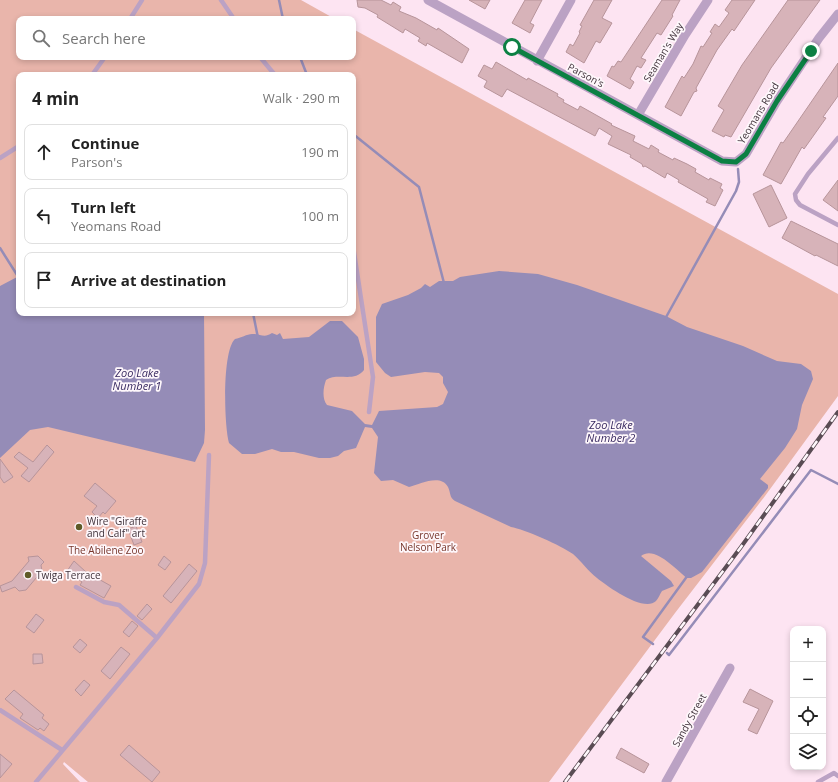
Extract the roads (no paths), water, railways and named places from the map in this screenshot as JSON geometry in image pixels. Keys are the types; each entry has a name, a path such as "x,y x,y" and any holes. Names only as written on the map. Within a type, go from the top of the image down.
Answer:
{"street":[{"name":"Parson's","path":"428,0 439,3 537,61 722,161 736,162"},
{"path":"537,61 570,0"},
{"name":"Seaman's Way","path":"638,115 685,35 708,0"},
{"name":"Yeomans Road","path":"736,162 746,154 777,101 837,17"},
{"name":"Sandy Street","path":"666,782 730,668"}],"lane":[{"path":"132,16 142,0"},
{"path":"221,0 232,16"},
{"path":"94,72 103,60"},
{"path":"262,60 272,72"},
{"path":"838,138 808,174 795,194 796,200 800,204 838,225"},
{"path":"0,158 16,148"},
{"path":"356,266 373,377 369,412"},
{"path":"36,782 193,594 203,573 205,563 209,456"},
{"path":"76,587 104,602 120,605 157,638"},
{"path":"0,710 62,750"},
{"path":"818,782 834,773 838,776"}],"water":[{"name":"Zoo Lake Number 2","path":"499,271 538,274 577,285 666,316 687,327 743,346 777,361 801,364 811,371 813,379 802,405 797,429 785,448 760,479 768,485 768,488 702,572 691,578 687,578 659,556 647,553 641,556 671,581 674,586 662,591 656,601 650,604 643,604 617,592 602,582 573,554 560,547 533,534 511,527 455,501 451,496 448,487 440,481 429,481 409,487 393,480 381,481 374,473 378,437 372,428 365,427 356,448 344,451 338,456 330,458 319,458 294,452 281,452 272,449 255,454 242,454 229,443 226,421 225,389 228,358 231,346 235,339 250,334 266,336 272,333 277,335 280,333 283,339 309,337 330,321 342,321 358,337 364,359 364,370 356,376 336,377 326,380 324,400 327,405 352,411 365,424 372,425 379,411 437,407 443,404 448,392 443,383 443,377 439,373 425,372 391,377 385,373 376,362 376,317 382,304 408,295 425,284 430,287 439,281 453,281 460,277"},
{"name":"Zoo Lake Number 1","path":"16,278 16,316 204,316 205,430 204,443 195,462 48,427 30,430 0,458 0,286"}],"waterway":[{"path":"279,0 282,16"},
{"path":"301,60 306,72"},
{"path":"356,136 419,187 444,283"},
{"path":"665,319 736,191 739,182 738,169"},
{"path":"0,248 16,273"},
{"path":"254,316 258,338"},
{"path":"667,653 669,655 811,470 838,484"},
{"path":"653,644 643,637 688,575"}],"railway":[{"path":"565,782 741,547 838,412"}],"place":[{"name":"Wire \"Giraffe and Calf\" art","path":"79,527"},
{"name":"Twiga Terrace","path":"28,575"}],"park label":[{"name":"Grover Nelson Park","path":"428,540"},
{"name":"The Abilene Zoo","path":"106,550"}]}
